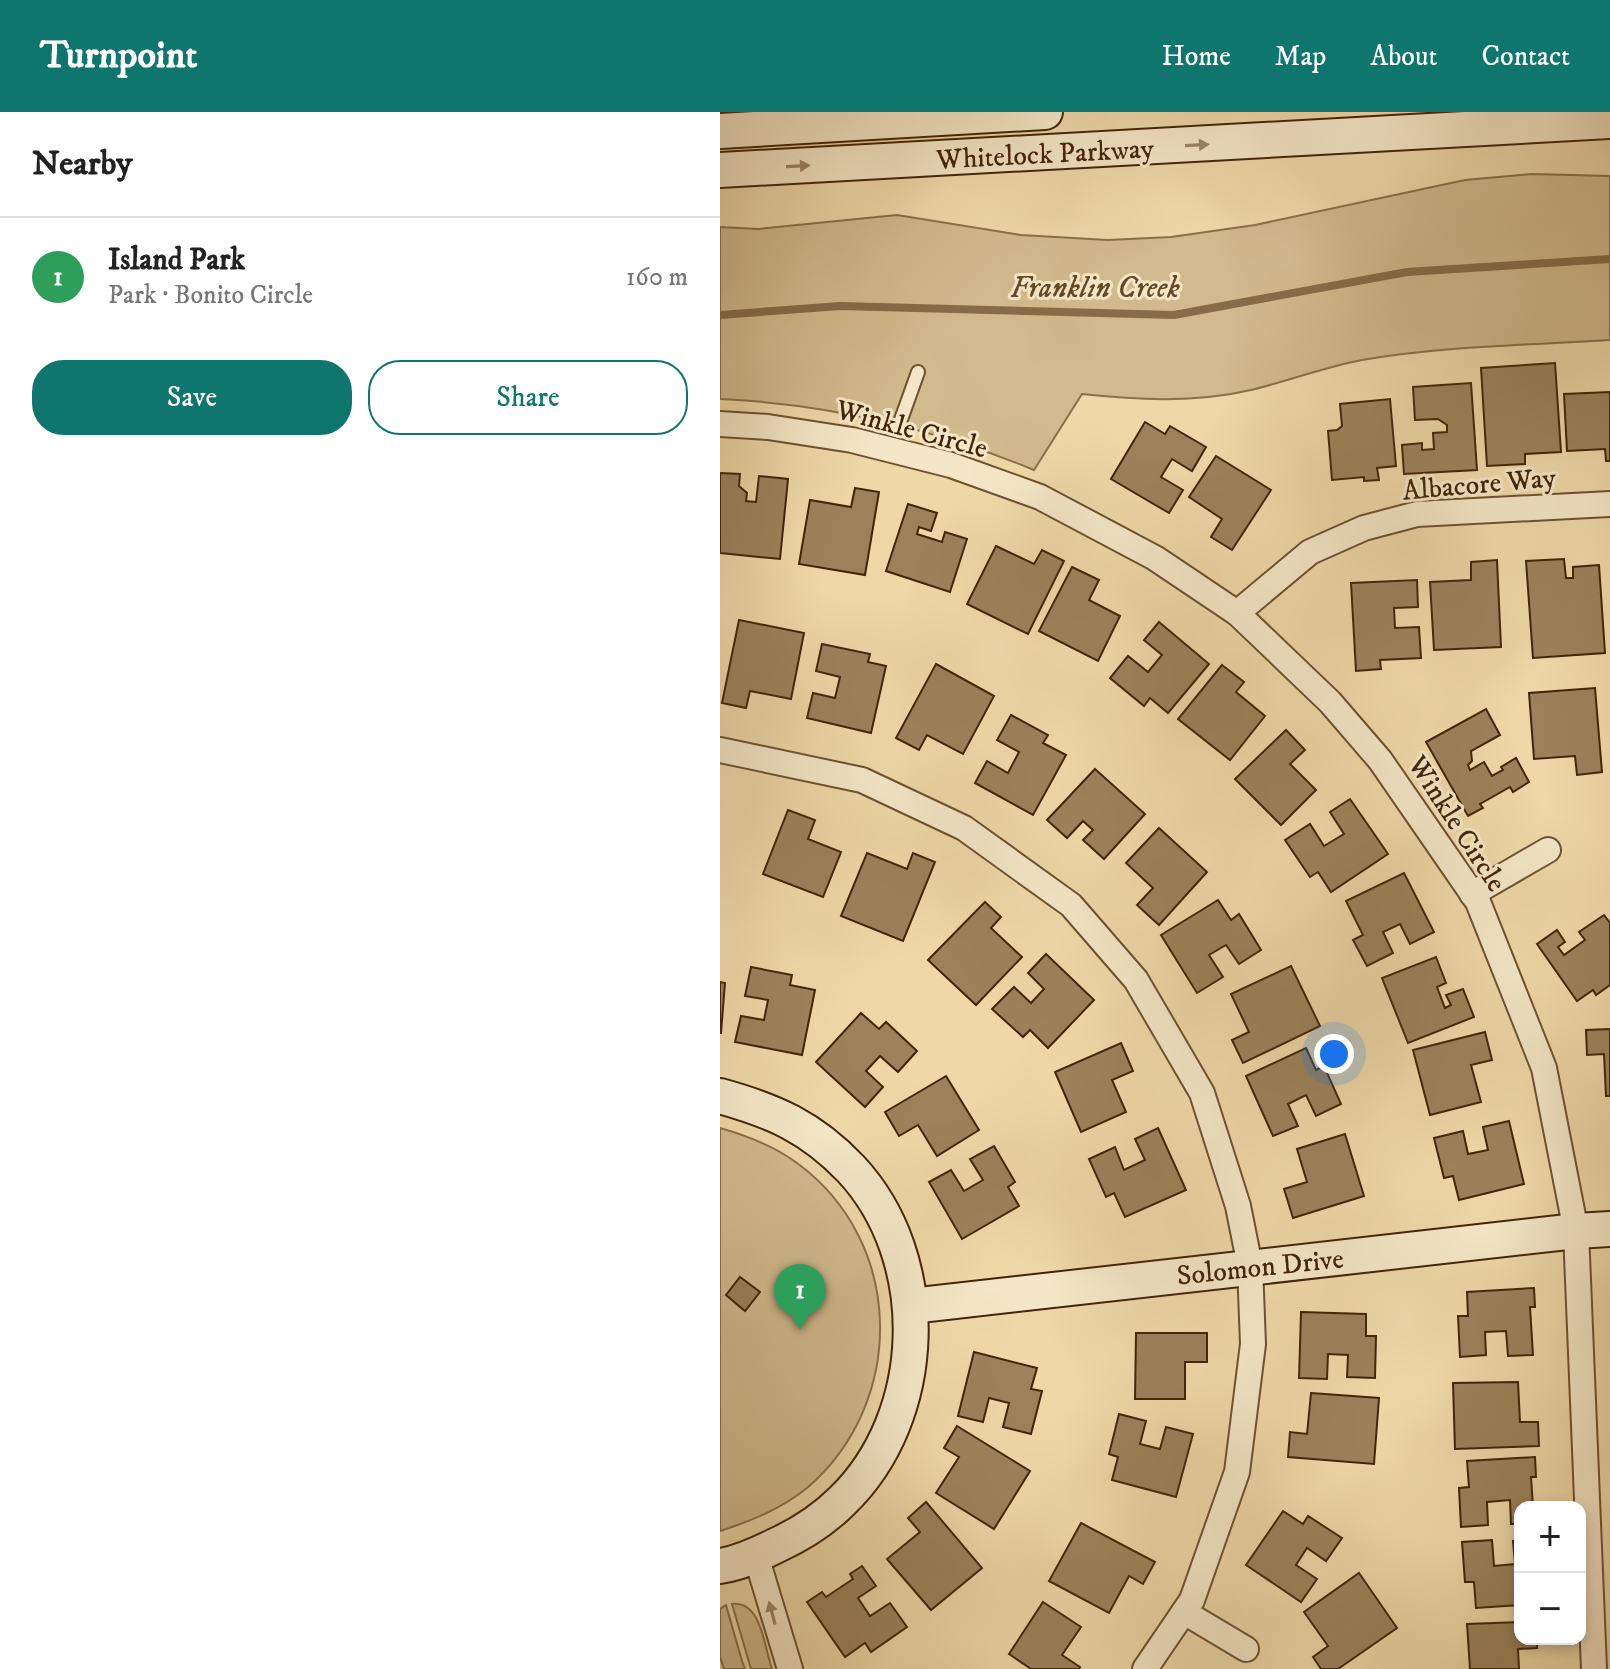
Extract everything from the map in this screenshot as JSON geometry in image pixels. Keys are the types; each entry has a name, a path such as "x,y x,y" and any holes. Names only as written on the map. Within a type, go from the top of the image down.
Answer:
{"street":[{"name":"Whitelock Parkway","path":"720,131 1045,112"},
{"name":"Whitelock Parkway","path":"720,170 1610,121"},
{"name":"Winkle Circle","path":"720,424 768,427 852,440 951,465 1040,497 1155,558 1237,613 1330,702 1380,760 1478,902 1544,1068 1576,1231 1594,1669"},
{"name":"Albacore Way","path":"1237,613 1310,552 1364,528 1417,514 1610,504"},
{"path":"720,750 862,780 964,828 1071,905 1136,980 1202,1093 1238,1206 1250,1266 1253,1344 1237,1472 1192,1600 1145,1669"},
{"path":"1472,894 1548,850"},
{"path":"720,1096 769,1110 816,1137 852,1170 881,1211 900,1256 911,1306 910,1362 898,1413 875,1460 843,1500 803,1533 756,1556 720,1566"},
{"name":"Solomon Drive","path":"911,1306 1250,1266 1610,1229"},
{"path":"756,1556 790,1669"},
{"path":"1184,1612 1246,1649"}],"lane":[{"path":"898,428 918,372"}],"shaded area":[{"path":"1531,174 1610,176 1610,340 1393,355 1348,363 1251,390 1209,397 1145,399 1082,394 1034,470 958,442 880,421 800,406 720,399 720,227 758,229 897,215 1021,235 1108,240 1171,237 1255,225 1465,180"},
{"path":"720,1128 760,1142 788,1157 833,1196 858,1235 874,1278 880,1323 876,1368 863,1412 840,1453 807,1488 787,1502 720,1531"},
{"path":"732,1604 742,1605 756,1617 772,1669 751,1669"},
{"path":"726,1605 745,1669 724,1669 720,1657 720,1609"}],"building":[{"path":"1555,363 1561,452 1525,454 1525,464 1487,466 1481,368"},
{"path":"1471,383 1477,470 1404,474 1402,445 1422,443 1422,450 1434,449 1433,433 1447,432 1447,425 1438,419 1415,420 1413,387"},
{"path":"1610,392 1610,461 1606,461 1605,449 1567,451 1564,394"},
{"path":"1390,399 1396,466 1377,468 1379,480 1364,481 1364,477 1332,480 1328,431 1342,426 1340,404"},
{"path":"1145,422 1165,434 1170,426 1206,447 1192,471 1172,459 1161,477 1183,490 1169,513 1111,479"},
{"path":"1216,456 1271,490 1232,550 1211,537 1222,519 1189,497"},
{"path":"720,473 740,474 739,486 747,493 746,501 756,502 759,476 788,479 780,559 720,553"},
{"path":"855,488 879,492 865,575 799,564 810,500 851,507"},
{"path":"908,504 937,513 931,531 919,527 917,534 942,542 945,532 967,539 950,592 886,571"},
{"path":"996,546 1034,564 1042,550 1064,561 1028,634 967,604"},
{"path":"1564,559 1566,578 1573,578 1573,567 1599,565 1605,653 1533,658 1526,561"},
{"path":"1497,560 1501,647 1434,650 1430,582 1471,580 1471,562"},
{"path":"1072,567 1099,580 1089,600 1120,616 1098,661 1039,631"},
{"path":"1417,580 1418,607 1394,608 1395,628 1419,627 1421,658 1380,660 1381,669 1356,671 1351,583"},
{"path":"739,620 804,633 791,699 750,691 746,708 722,703"},
{"path":"1159,622 1209,664 1168,713 1150,698 1144,706 1110,678 1128,656 1148,672 1162,655 1144,640"},
{"path":"822,644 870,654 868,662 886,666 871,733 807,718 813,693 835,698 840,677 816,671"},
{"path":"936,664 994,696 963,754 927,735 919,750 896,738"},
{"path":"1222,665 1244,682 1236,692 1265,716 1230,760 1178,719"},
{"path":"1595,688 1602,772 1577,775 1575,756 1534,759 1529,693"},
{"path":"1486,709 1500,735 1471,751 1470,770 1484,762 1492,776 1516,758 1529,782 1513,792 1510,787 1480,804 1483,808 1468,816 1426,742"},
{"path":"1011,715 1048,735 1043,743 1066,755 1033,815 975,783 987,761 1008,773 1019,752 997,740"},
{"path":"1286,730 1305,750 1290,764 1316,790 1281,825 1235,779"},
{"path":"1095,769 1145,814 1104,859 1083,840 1093,830 1083,821 1067,838 1047,820"},
{"path":"1350,799 1388,854 1331,892 1318,872 1310,877 1285,840 1310,824 1324,846 1344,834 1330,812"},
{"path":"788,810 815,820 808,839 841,852 823,897 763,874"},
{"path":"1159,828 1207,872 1159,925 1137,905 1153,888 1126,863"},
{"path":"867,853 907,869 913,853 935,862 903,941 841,916"},
{"path":"1404,873 1434,932 1410,944 1400,924 1383,932 1393,953 1367,966 1353,940 1363,935 1346,901"},
{"path":"1218,900 1231,920 1239,914 1261,950 1239,964 1226,945 1209,955 1223,977 1197,993 1161,935"},
{"path":"985,902 1001,917 991,928 1022,957 976,1005 928,960"},
{"path":"1604,915 1610,923 1610,985 1596,995 1593,990 1577,1001 1537,944 1557,930 1565,942 1558,947 1564,955 1585,940 1579,932"},
{"path":"1046,954 1094,1000 1048,1048 1030,1030 1023,1037 992,1009 1014,987 1031,1003 1044,989 1028,973"},
{"path":"1436,957 1446,983 1437,987 1445,1008 1451,1005 1446,995 1463,989 1474,1017 1408,1043 1382,978"},
{"path":"1291,966 1320,1026 1243,1063 1232,1040 1249,1032 1231,994"},
{"path":"751,967 792,975 790,985 815,990 802,1055 735,1042 741,1016 764,1020 768,1000 745,996"},
{"path":"720,982 725,983 721,1033 720,1033"},
{"path":"861,1013 879,1029 886,1022 917,1051 898,1072 880,1056 866,1071 883,1087 865,1107 816,1062"},
{"path":"1610,1029 1610,1096 1606,1096 1604,1054 1587,1055 1586,1030"},
{"path":"1485,1032 1492,1060 1471,1065 1481,1102 1430,1115 1413,1050"},
{"path":"1121,1043 1133,1071 1112,1080 1126,1112 1081,1132 1055,1072"},
{"path":"1306,1048 1316,1070 1324,1066 1341,1104 1316,1116 1306,1095 1288,1104 1298,1126 1273,1136 1246,1076"},
{"path":"946,1076 979,1130 937,1156 918,1125 899,1136 885,1112"},
{"path":"1509,1121 1524,1184 1459,1200 1453,1176 1444,1178 1434,1138 1463,1131 1468,1154 1488,1150 1483,1127"},
{"path":"1158,1128 1186,1190 1125,1217 1114,1193 1106,1197 1089,1159 1115,1147 1124,1170 1145,1160 1135,1139"},
{"path":"1345,1134 1364,1196 1293,1218 1284,1189 1307,1182 1297,1149"},
{"path":"994,1146 1015,1182 1008,1187 1019,1206 962,1239 929,1182 951,1170 964,1191 983,1180 970,1159"},
{"path":"740,1277 760,1292 745,1311 726,1295"},
{"path":"1534,1288 1535,1307 1530,1307 1533,1355 1508,1356 1506,1331 1485,1332 1486,1355 1460,1357 1458,1316 1468,1316 1467,1292"},
{"path":"1301,1312 1366,1314 1366,1336 1376,1336 1375,1378 1347,1377 1348,1355 1328,1354 1327,1379 1299,1378"},
{"path":"1136,1333 1207,1333 1207,1362 1185,1362 1185,1399 1135,1399"},
{"path":"974,1352 1037,1368 1031,1389 1042,1391 1031,1434 1003,1427 1009,1403 989,1398 983,1422 958,1416"},
{"path":"1518,1382 1520,1422 1538,1422 1539,1446 1455,1449 1453,1383"},
{"path":"1311,1393 1379,1398 1374,1464 1288,1457 1290,1432 1307,1434"},
{"path":"1119,1414 1146,1421 1140,1444 1160,1449 1166,1427 1193,1434 1176,1497 1112,1480 1118,1457 1109,1454"},
{"path":"957,1426 1030,1471 994,1529 936,1493 959,1457 944,1448"},
{"path":"1535,1457 1536,1477 1531,1477 1533,1501 1514,1501 1514,1524 1511,1524 1510,1500 1487,1502 1488,1525 1461,1527 1459,1488 1469,1487 1467,1461"},
{"path":"926,1502 982,1568 931,1610 887,1559 920,1532 908,1518"},
{"path":"1283,1511 1303,1524 1308,1516 1342,1538 1326,1561 1307,1548 1296,1565 1317,1579 1301,1602 1246,1565"},
{"path":"1081,1523 1155,1562 1143,1584 1129,1576 1109,1613 1049,1581"},
{"path":"1492,1540 1494,1566 1514,1564 1514,1605 1476,1608 1474,1582 1465,1582 1462,1542"},
{"path":"862,1566 876,1586 858,1598 870,1616 890,1603 907,1627 871,1652 865,1643 845,1657 807,1602 822,1592 826,1597 853,1579 850,1574"},
{"path":"1359,1573 1397,1628 1338,1669 1321,1669 1313,1657 1328,1646 1304,1612"},
{"path":"1043,1602 1081,1627 1062,1655 1079,1669 1031,1669 1009,1654"},
{"path":"1514,1622 1514,1645 1537,1645 1537,1648 1518,1649 1519,1669 1470,1669 1467,1624"}],"waterway":[{"name":"Franklin Creek","path":"720,315 840,306 1174,315 1407,272 1610,259"}],"place":[{"name":"Island Park","path":"800,1330"}]}
